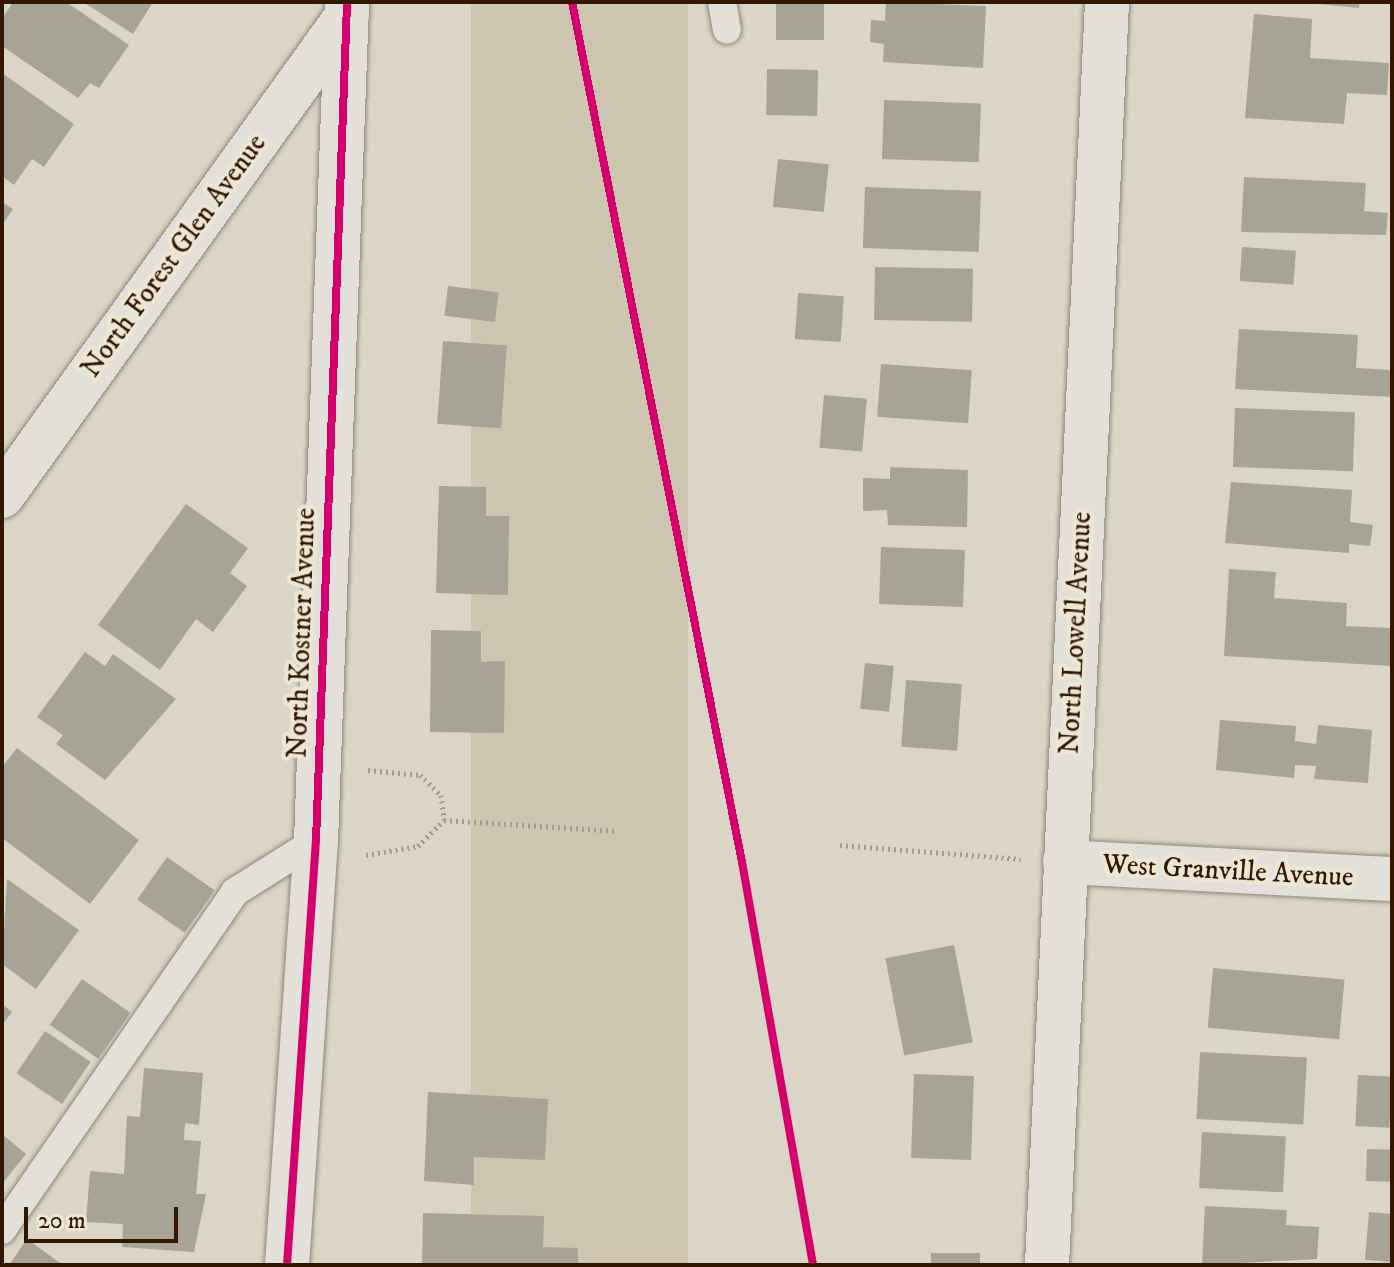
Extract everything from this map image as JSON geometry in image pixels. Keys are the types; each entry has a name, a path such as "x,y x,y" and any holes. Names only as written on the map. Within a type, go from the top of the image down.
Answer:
{"street":[{"name":"North Lowell Avenue","path":"1047,1265 1107,2"},
{"name":"North Forest Glen Avenue","path":"2,496 347,9"},
{"name":"North Kostner Avenue","path":"287,1265 316,841 347,9"},
{"name":"West Granville Avenue","path":"1065,862 1392,879"}],"lane":[{"path":"2,1230 235,892 316,841"}],"path":[{"path":"368,770 420,775 441,795 444,820"},
{"path":"366,855 418,846 444,820 618,831"},
{"path":"840,845 1065,862"}],"shaded area":[{"path":"471,2 688,2 688,1265 471,1265"}],"building":[{"path":"13,2 66,2 129,45 99,88 90,83 78,98 2,46 2,19"},
{"path":"83,2 153,2 133,34"},
{"path":"776,2 824,2 824,40 776,40"},
{"path":"886,2 986,6 983,68 883,62 884,44 870,42 871,20 885,21"},
{"path":"1299,2 1360,2 1359,8"},
{"path":"1254,14 1312,19 1310,58 1389,63 1387,95 1347,93 1344,124 1245,118"},
{"path":"767,69 818,70 817,116 766,115"},
{"path":"2,73 74,124 44,167 32,159 14,185 2,176"},
{"path":"884,100 981,103 979,162 882,159"},
{"path":"778,159 829,164 824,212 773,207"},
{"path":"1244,177 1366,183 1364,211 1388,213 1386,235 1241,232"},
{"path":"865,187 981,191 979,252 863,248"},
{"path":"2,202 13,209 2,225"},
{"path":"1242,247 1296,251 1293,285 1240,281"},
{"path":"875,267 973,269 972,322 874,320"},
{"path":"448,286 499,292 495,322 444,316"},
{"path":"798,293 844,296 841,342 795,339"},
{"path":"1239,329 1358,335 1356,368 1392,370 1392,397 1235,389"},
{"path":"443,341 507,345 501,428 437,424"},
{"path":"881,364 972,370 968,423 877,417"},
{"path":"824,395 867,399 862,452 819,448"},
{"path":"1235,408 1355,412 1353,471 1233,467"},
{"path":"890,467 968,470 967,527 888,525 887,510 863,511 863,478 890,479"},
{"path":"1231,482 1352,490 1350,522 1373,525 1370,546 1349,544 1349,553 1225,543"},
{"path":"439,486 486,487 486,516 509,516 508,595 436,593"},
{"path":"186,504 248,548 230,573 247,586 213,632 196,619 160,670 98,625"},
{"path":"881,547 965,550 963,607 879,604"},
{"path":"1229,569 1276,572 1274,598 1347,603 1346,626 1392,628 1392,666 1224,656"},
{"path":"431,630 481,631 481,662 505,661 504,733 430,732"},
{"path":"85,652 105,666 113,654 176,699 105,780 56,744 63,735 37,717"},
{"path":"865,663 894,666 889,712 860,709"},
{"path":"906,680 962,684 957,751 901,747"},
{"path":"1220,720 1296,726 1295,741 1316,744 1318,725 1372,730 1368,783 1314,779 1316,766 1295,765 1294,778 1216,770"},
{"path":"17,748 139,840 90,904 2,838 2,767"},
{"path":"167,857 215,890 185,933 137,900"},
{"path":"7,879 79,930 36,989 2,964"},
{"path":"954,945 973,1042 904,1056 885,958"},
{"path":"1213,968 1344,980 1339,1039 1208,1028"},
{"path":"82,979 130,1013 98,1059 50,1025"},
{"path":"2,1004 12,1012 2,1025"},
{"path":"45,1031 91,1062 62,1104 16,1073"},
{"path":"1200,1052 1307,1058 1303,1125 1196,1119"},
{"path":"144,1068 203,1073 199,1125 185,1123 184,1140 201,1141 196,1194 206,1194 194,1252 122,1247 123,1224 86,1222 90,1171 124,1174 127,1116 140,1117"},
{"path":"914,1074 974,1076 971,1160 911,1158"},
{"path":"1358,1075 1392,1077 1389,1128 1355,1126"},
{"path":"428,1092 548,1099 545,1160 474,1157 474,1185 424,1181"},
{"path":"1202,1132 1286,1136 1283,1192 1199,1188"},
{"path":"2,1134 26,1154 2,1184"},
{"path":"1367,1149 1392,1150 1391,1182 1366,1181"},
{"path":"1205,1206 1287,1210 1286,1225 1319,1227 1317,1259 1202,1265"},
{"path":"1369,1212 1392,1214 1392,1262 1365,1260"},
{"path":"423,1213 544,1216 543,1247 578,1248 578,1265 422,1265"},
{"path":"27,1239 63,1265 9,1265"},
{"path":"931,1253 980,1253 980,1265 931,1265"}],"cycle path":[{"path":"287,1265 316,841 347,2"},
{"path":"572,2 742,862 813,1265"}]}
